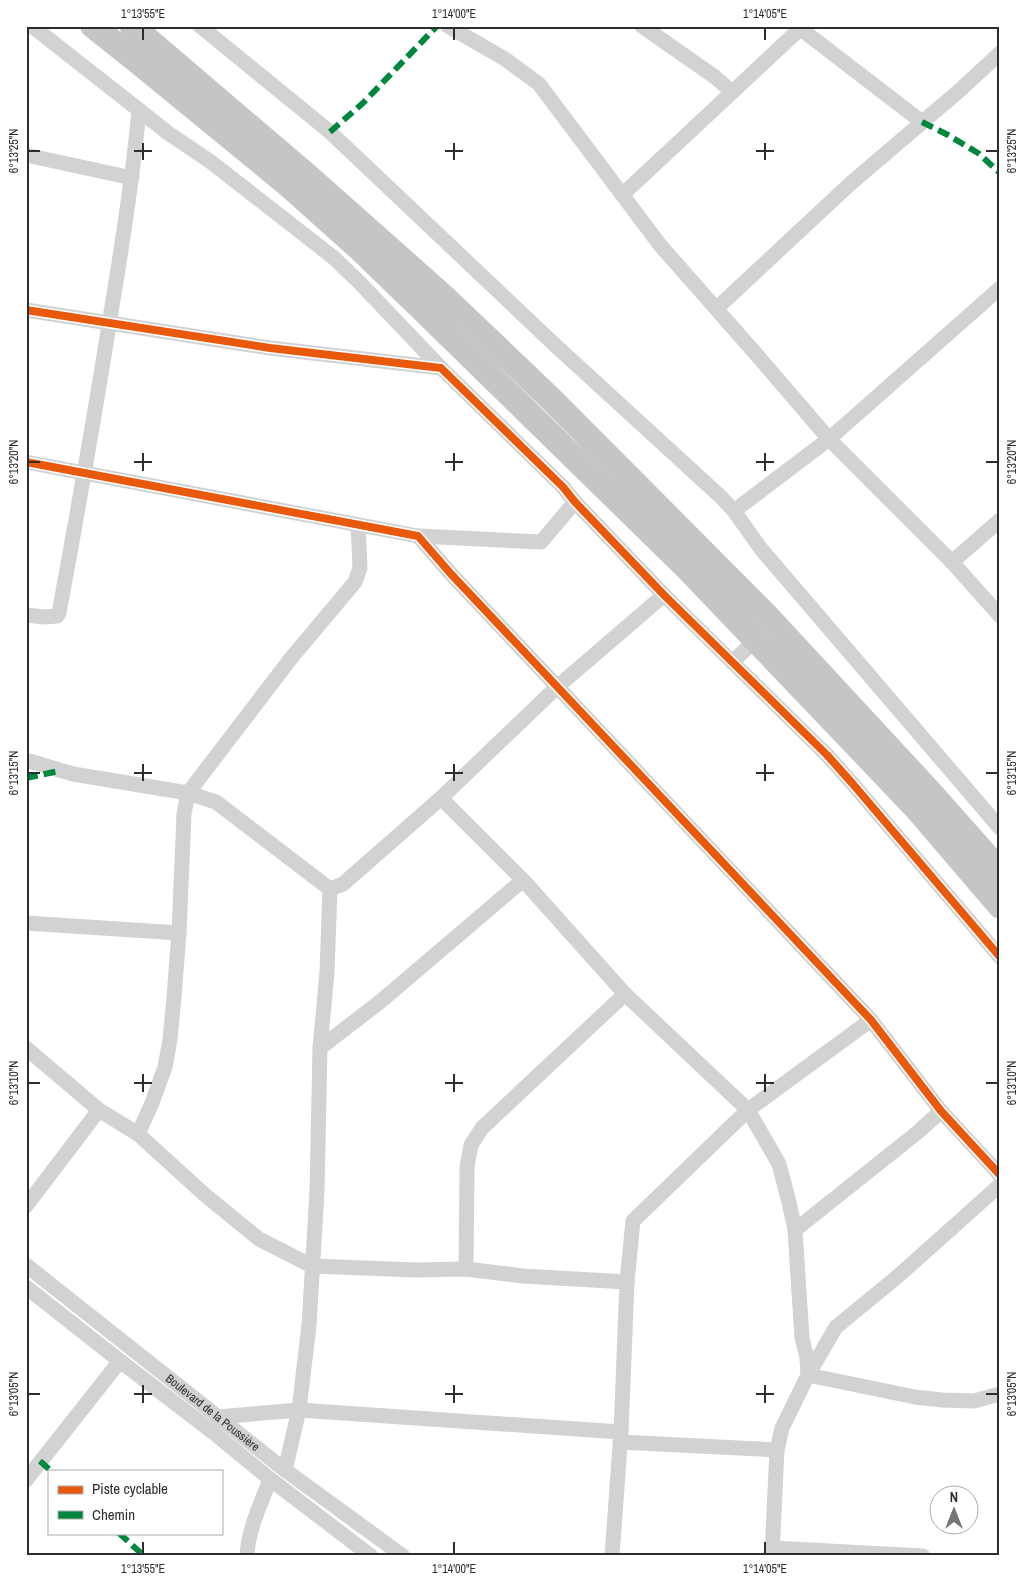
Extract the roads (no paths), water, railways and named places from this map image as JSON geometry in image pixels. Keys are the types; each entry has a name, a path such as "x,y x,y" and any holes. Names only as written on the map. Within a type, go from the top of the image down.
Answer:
{"main road":[{"path":"93,26 286,183 361,250 688,569 917,809 1000,906"},
{"path":"132,26 376,236 443,296 551,399 766,615 930,792 1000,871"}],"street":[{"path":"32,26 168,133 211,162 334,258 359,282 441,368 564,487 575,502 664,595 827,755 1000,957"},
{"path":"200,26 330,132 549,340 721,497 734,511 761,550 1000,828"},
{"path":"448,26 505,59 539,84 660,245 717,308 829,439 952,562 1000,616"},
{"path":"642,26 732,92"},
{"path":"622,195 800,27 922,122"},
{"path":"717,308 850,184 1000,53"},
{"path":"26,615 51,618 57,616 59,612 110,323 132,178 139,110"},
{"path":"26,155 132,178"},
{"path":"734,511 829,439 1000,288"},
{"path":"26,310 270,348 441,368"},
{"path":"26,462 418,536 541,542 575,502"},
{"path":"952,562 1000,520"},
{"path":"138,1134 165,1067 174,997 179,933 184,814 188,793 292,657 351,589 360,568 358,525"},
{"path":"418,536 451,574 870,1020 941,1111 1000,1175"},
{"path":"330,889 344,884 441,798 557,687 664,595"},
{"path":"732,662 756,640"},
{"path":"26,760 73,774 188,793 216,802 330,889"},
{"path":"441,798 523,880 625,994 748,1110 779,1164 795,1230 802,1338 807,1358 808,1375"},
{"path":"320,1048 381,1002 523,880"},
{"path":"285,1470 299,1410 308,1325 317,1191 320,1048 327,972 330,889"},
{"path":"26,924 179,933"},
{"path":"466,1269 467,1167 472,1145 482,1128 625,994"},
{"path":"612,1556 631,1225 635,1218 748,1110 870,1020"},
{"path":"26,1048 99,1110 138,1134 205,1195 259,1239 312,1266 416,1270 466,1269 523,1276 627,1282"},
{"path":"26,1206 99,1110"},
{"path":"795,1230 918,1132 941,1111"},
{"path":"923,1556 772,1552 776,1450 782,1428 808,1375 836,1327 897,1278 1000,1185"},
{"name":"Boulevard de la Poussière","path":"26,1265 285,1470 403,1556"},
{"name":"Boulevard de la Poussière","path":"26,1287 371,1556"},
{"path":"28,1474 120,1361"},
{"path":"808,1375 915,1397 942,1400 974,1401 1000,1394"},
{"path":"217,1417 299,1410 776,1450"},
{"path":"247,1556 255,1518 270,1479"}]}
